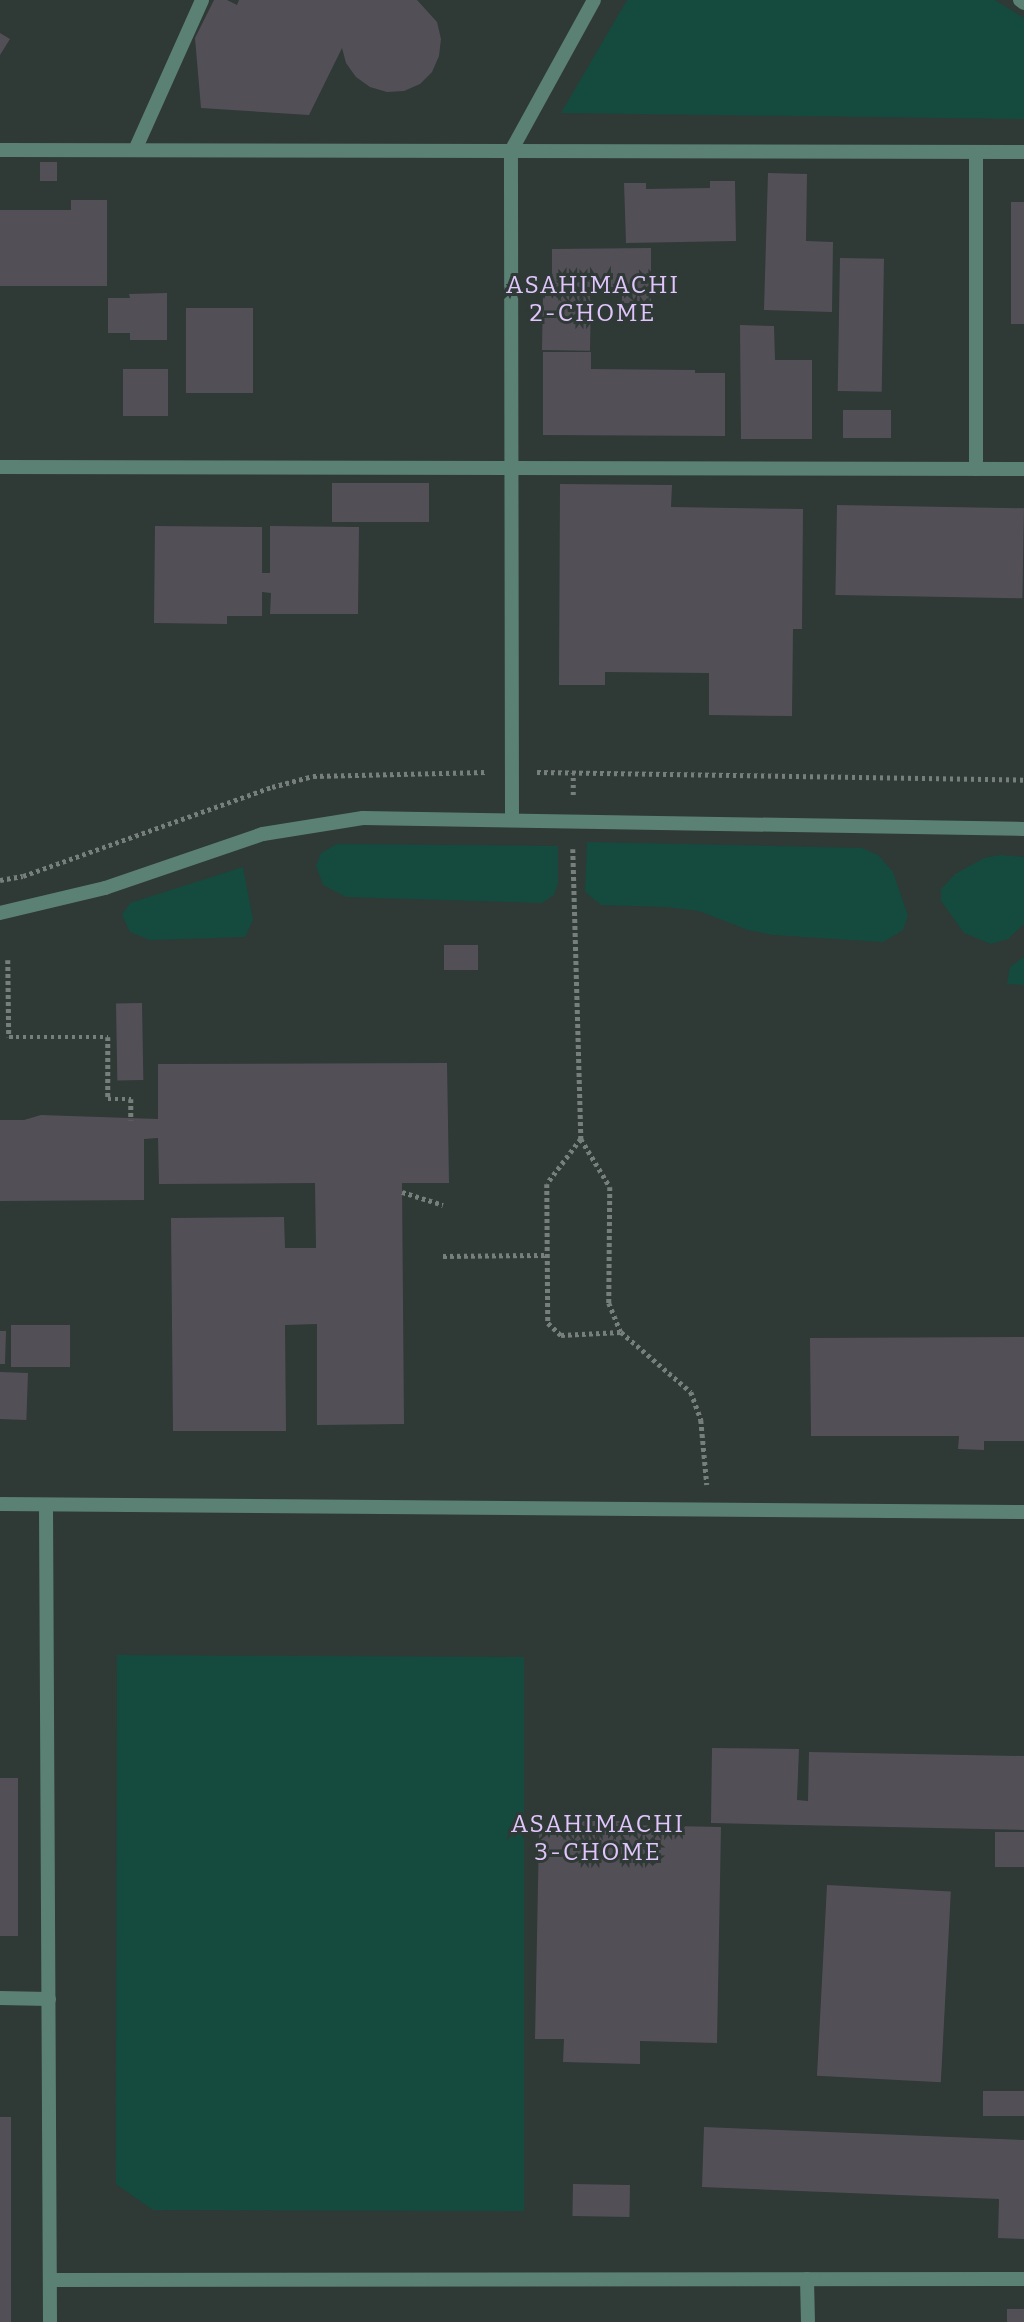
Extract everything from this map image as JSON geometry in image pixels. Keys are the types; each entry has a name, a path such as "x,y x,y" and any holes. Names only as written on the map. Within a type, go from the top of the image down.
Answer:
{"street":[{"path":"135,150 202,0"},
{"path":"512,820 511,151 594,0"},
{"path":"0,150 1024,152"},
{"path":"976,152 976,469"},
{"path":"0,467 1024,469"},
{"path":"0,913 105,888 263,834 363,818 1024,829"},
{"path":"0,1504 1024,1512"},
{"path":"46,1505 50,2322"},
{"path":"0,1998 49,1998"},
{"path":"807,2279 808,2322"},
{"path":"50,2280 1024,2279"}],"path":[{"path":"573,773 573,925 581,1139 610,1187 609,1303 621,1332 691,1392 702,1420 709,1510"},
{"path":"8,960 9,1037 108,1037 108,1099 131,1099 131,1120"},
{"path":"581,1139 547,1184 548,1323 561,1335 621,1332"},
{"path":"402,1192 443,1205"},
{"path":"443,1256 547,1255"}],"green space":[{"path":"627,0 995,0 1024,18 1024,119 561,113"},
{"path":"587,842 862,848 878,855 893,872 908,916 903,930 883,942 773,935 748,930 699,911 601,905 585,892"},
{"path":"337,844 558,846 558,884 554,895 542,903 346,897 323,885 316,866 321,853"},
{"path":"1000,855 1024,857 1024,924 1008,939 991,944 964,933 941,901 941,889 955,874 984,858"},
{"path":"243,867 253,920 245,937 150,940 130,932 122,915 130,903"},
{"path":"1024,957 1024,985 1007,984 1010,967"},
{"path":"117,1655 524,1657 524,2211 153,2210 116,2184"}],"building":[{"path":"214,0 227,0 237,5 239,0 417,0 437,22 441,39 439,56 432,72 420,84 404,91 387,92 370,87 356,77 346,63 342,48 309,115 201,108 195,38"},
{"path":"0,33 10,39 0,55"},
{"path":"40,162 57,162 57,181 40,181"},
{"path":"768,173 807,174 806,241 833,242 832,312 764,310"},
{"path":"710,181 735,181 736,241 626,243 624,183 646,183 646,189 710,188"},
{"path":"71,200 107,200 107,286 0,286 0,210 71,210"},
{"path":"1011,202 1024,202 1024,324 1011,324"},
{"path":"651,248 651,304 622,303 622,287 552,288 552,249"},
{"path":"840,258 884,259 882,392 838,391"},
{"path":"167,293 167,340 130,340 130,333 108,333 108,298 130,298 129,294"},
{"path":"543,293 591,294 590,351 542,350"},
{"path":"186,308 253,308 253,393 186,393"},
{"path":"740,325 774,326 775,360 812,360 812,439 741,439"},
{"path":"543,352 591,352 591,369 695,370 695,373 725,373 725,436 543,435"},
{"path":"123,369 168,369 168,416 123,416"},
{"path":"843,410 891,410 891,438 843,438"},
{"path":"332,483 429,483 429,522 332,522"},
{"path":"560,484 672,485 671,507 803,509 802,629 793,629 792,716 709,715 709,673 605,672 605,685 559,685"},
{"path":"837,505 1024,508 1022,598 835,595"},
{"path":"155,526 262,527 262,573 270,573 270,526 359,527 358,614 270,614 271,593 262,592 262,616 227,616 227,624 154,623"},
{"path":"444,945 478,945 478,970 444,970"},
{"path":"116,1003 142,1003 143,1080 117,1080"},
{"path":"447,1063 449,1183 402,1183 404,1424 317,1425 317,1324 285,1325 286,1431 173,1431 171,1218 284,1217 285,1248 316,1248 315,1183 159,1184 158,1138 144,1139 144,1200 0,1201 0,1120 24,1120 41,1115 158,1119 158,1064"},
{"path":"11,1325 70,1325 70,1367 11,1367"},
{"path":"0,1331 6,1331 5,1364 0,1364"},
{"path":"1024,1337 1024,1441 984,1441 984,1450 958,1449 959,1436 811,1436 810,1338"},
{"path":"0,1372 28,1373 26,1420 0,1419"},
{"path":"712,1748 799,1749 797,1800 808,1801 809,1752 1024,1756 1024,1830 711,1823"},
{"path":"0,1778 18,1778 18,1936 0,1936"},
{"path":"580,1821 623,1821 623,1825 721,1827 717,2043 640,2041 640,2064 563,2062 564,2039 535,2039 539,1832 564,1832 564,1824 580,1825"},
{"path":"995,1832 1024,1832 1024,1867 995,1867"},
{"path":"827,1885 951,1891 941,2082 817,2076"},
{"path":"983,2091 1024,2091 1024,2116 983,2116"},
{"path":"0,2117 11,2117 11,2322 0,2322"},
{"path":"704,2127 1024,2140 1024,2239 998,2238 999,2199 702,2187"},
{"path":"573,2184 630,2185 629,2217 572,2216"},
{"path":"1007,2309 1024,2309 1024,2322 1007,2322"}],"district":[{"name":"ASAHIMACHI 2-CHOME","path":"593,300"},
{"name":"ASAHIMACHI 3-CHOME","path":"598,1839"}]}
